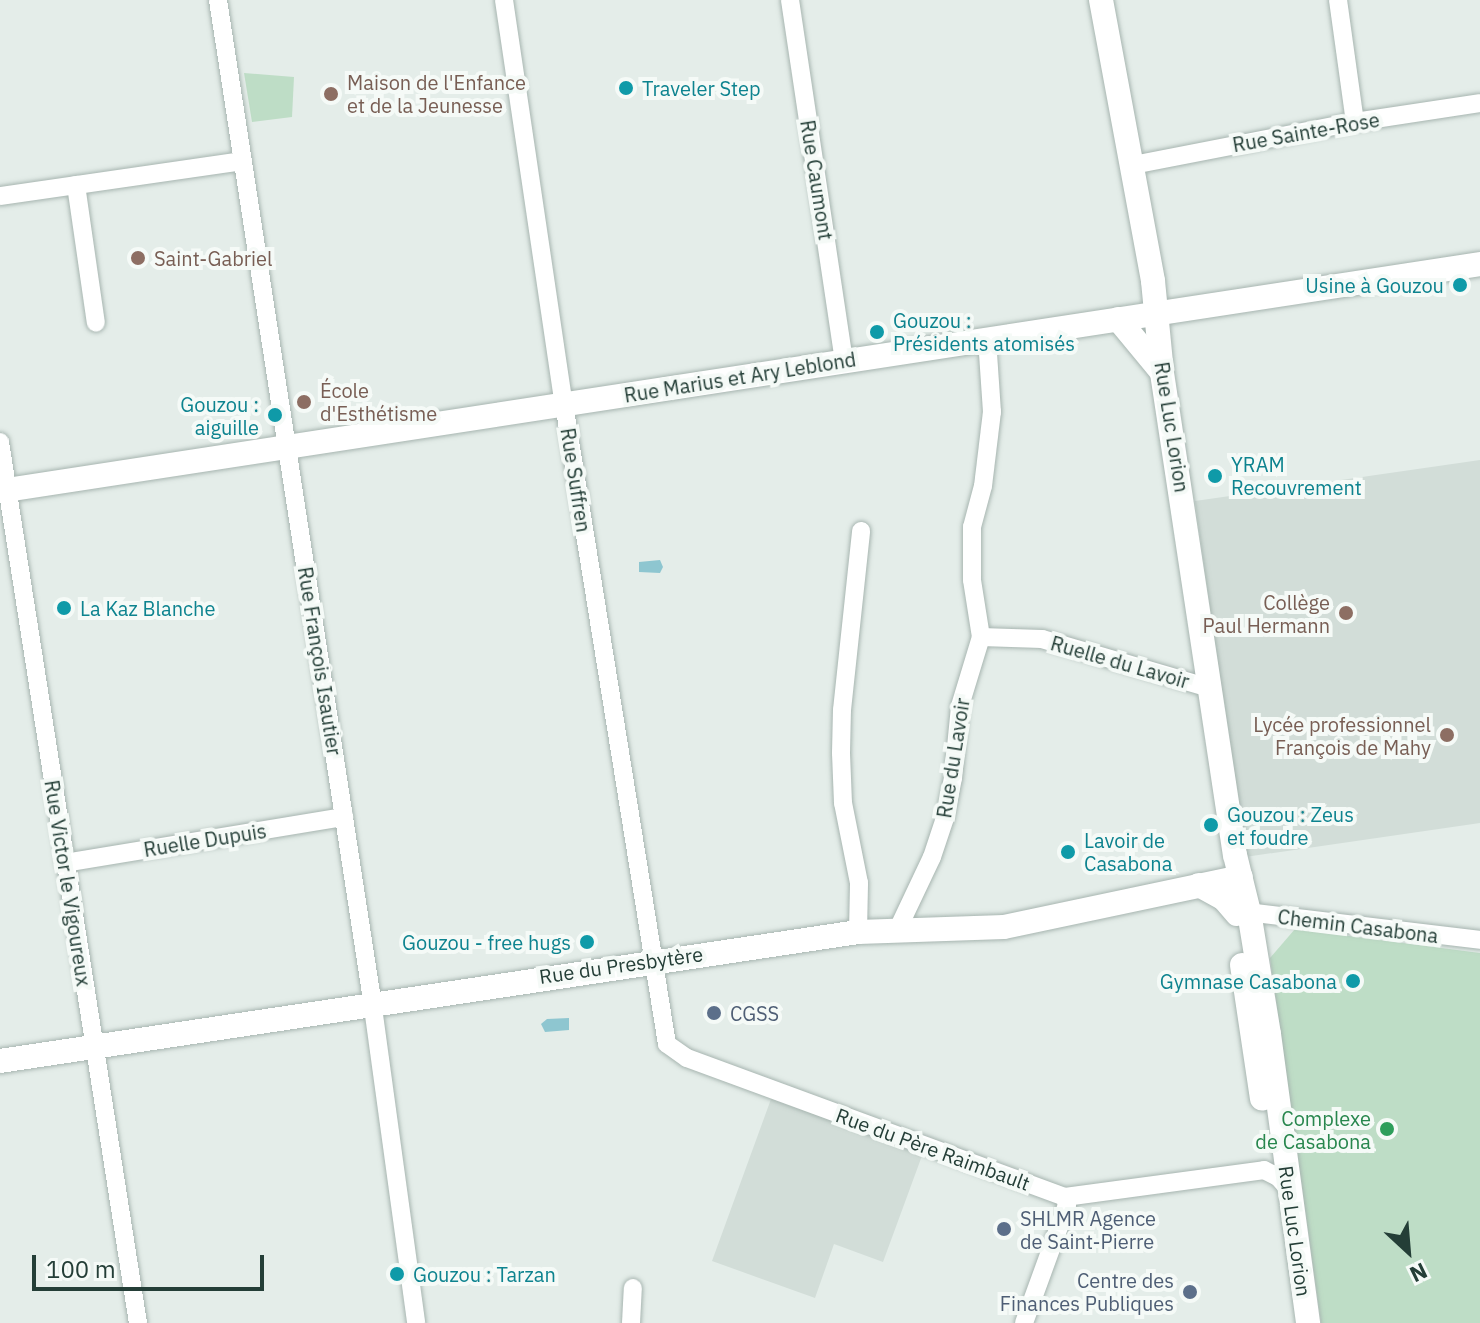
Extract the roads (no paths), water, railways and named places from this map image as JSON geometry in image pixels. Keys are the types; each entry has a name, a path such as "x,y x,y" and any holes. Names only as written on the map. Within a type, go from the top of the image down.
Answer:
{"street":[{"name":"Rue François Isautier","path":"218,0 372,1003 416,1323"},
{"name":"Rue Suffren","path":"504,0 564,404 653,960"},
{"name":"Rue Caumont","path":"790,0 844,361"},
{"name":"Rue Luc Lorion","path":"1101,0 1133,165 1157,313 1162,373 1236,870 1269,1034 1294,1323"},
{"path":"1338,0 1355,122"},
{"name":"Rue Sainte-Rose","path":"1133,165 1355,122 1480,103"},
{"path":"0,196 242,161"},
{"path":"76,185 96,323"},
{"name":"Rue Marius et Ary Leblond","path":"4,490 1480,264"},
{"path":"1118,319 1144,346 1162,373"},
{"name":"Rue du Lavoir","path":"896,933 932,857 945,818 953,778 960,706 981,637 972,580 972,527 983,486 992,412 987,339"},
{"name":"Rue Victor le Vigoureux","path":"0,442 4,490 138,1323"},
{"path":"858,932 859,883 843,803 841,753 842,710 861,531"},
{"name":"Ruelle du Lavoir","path":"981,637 1042,639 1210,688"},
{"name":"Ruelle Dupuis","path":"65,863 344,817"},
{"name":"Rue du Presbytère","path":"0,1061 653,960 858,932 1004,927 1199,885 1236,870"},
{"path":"1199,885 1243,913"},
{"name":"Chemin Casabona","path":"1243,913 1480,940"},
{"name":"Rue du Père Raimbault","path":"653,960 667,1044 687,1058 1065,1197 1260,1170 1280,1180"},
{"name":"Rue Luc Lorion","path":"1280,1180 1308,1323"},
{"path":"1024,1323 1067,1205 1065,1197"},
{"path":"631,1323 633,1288"}],"water":[{"path":"660,560 663,567 660,573 639,572 639,562"},
{"path":"569,1018 569,1030 545,1032 541,1024 547,1019"}],"place":[{"name":"Traveler Step","path":"626,88"},
{"name":"Maison de l'Enfance et de la Jeunesse","path":"331,94"},
{"name":"Saint-Gabriel","path":"138,258"},
{"name":"Usine à Gouzou","path":"1460,285"},
{"name":"Gouzou : Présidents atomisés","path":"877,332"},
{"name":"École d'Esthétisme","path":"304,402"},
{"name":"Gouzou : aiguille","path":"275,415"},
{"name":"YRAM Recouvrement","path":"1215,476"},
{"name":"La Kaz Blanche","path":"64,608"},
{"name":"Collège Paul Hermann","path":"1346,613"},
{"name":"Lycée professionnel François de Mahy","path":"1447,735"},
{"name":"Gouzou : Zeus et foudre","path":"1211,825"},
{"name":"Lavoir de Casabona","path":"1068,852"},
{"name":"Gouzou - free hugs","path":"587,942"},
{"name":"Gymnase Casabona","path":"1353,981"},
{"name":"CGSS","path":"714,1013"},
{"name":"Complexe de Casabona","path":"1387,1129"},
{"name":"SHLMR Agence de Saint-Pierre","path":"1004,1229"},
{"name":"Gouzou : Tarzan","path":"397,1274"},
{"name":"Centre des Finances Publiques","path":"1190,1292"}]}
